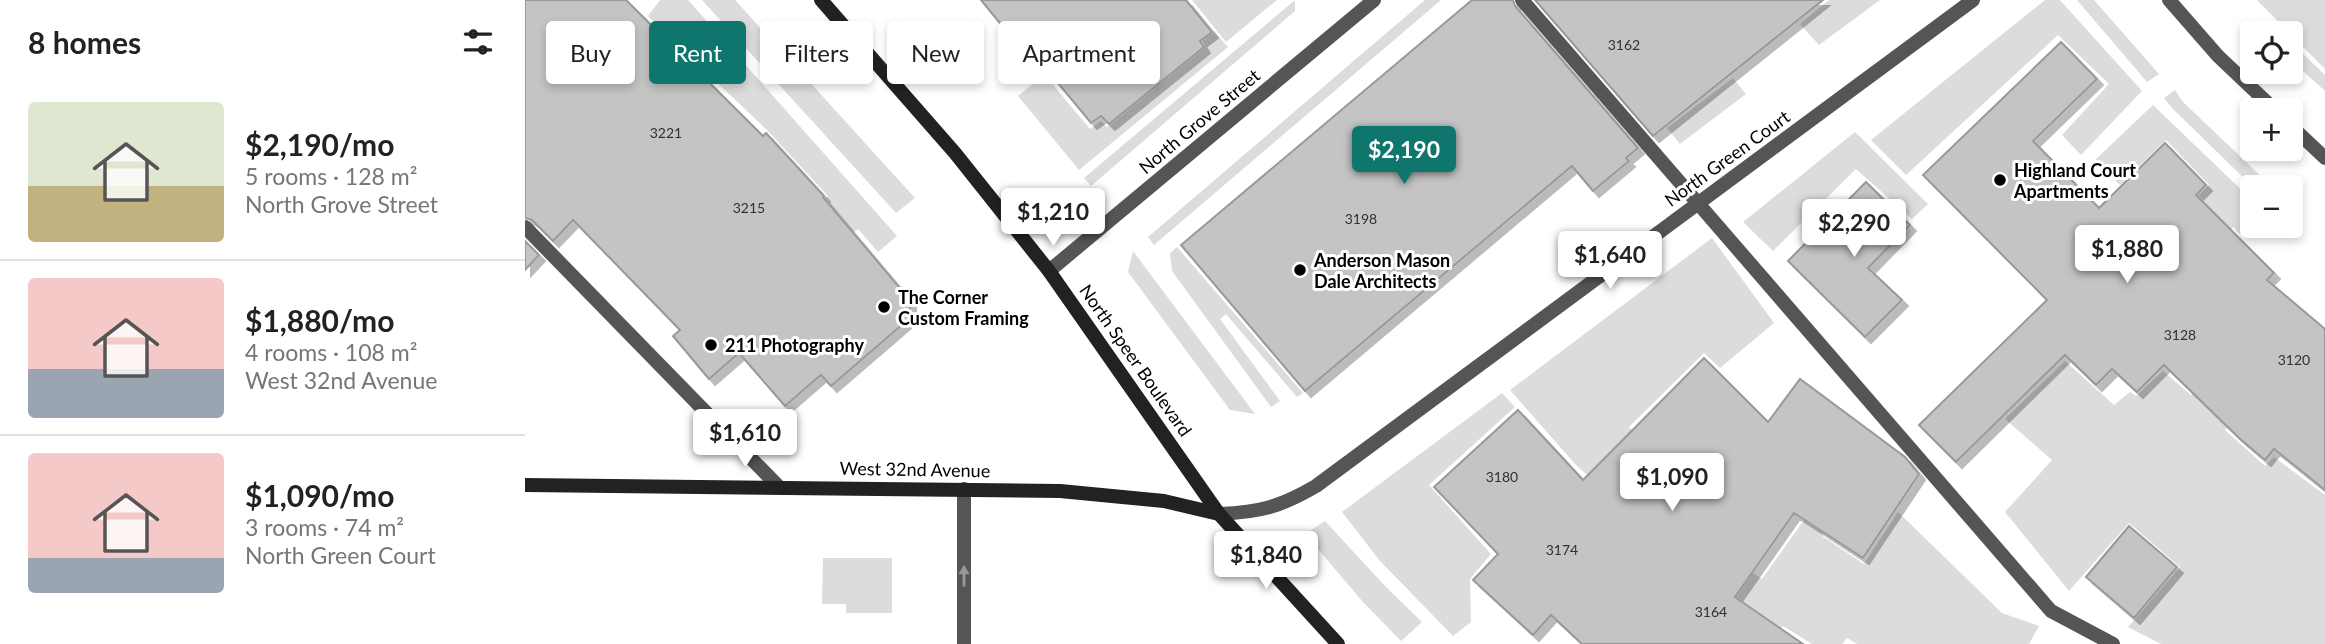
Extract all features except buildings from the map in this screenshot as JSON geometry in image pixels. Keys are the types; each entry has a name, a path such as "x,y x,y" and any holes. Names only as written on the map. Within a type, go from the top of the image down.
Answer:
{"main road":[{"name":"North Speer Boulevard","path":"821,0 955,153 1049,271 1143,401 1219,514 1338,644"},
{"name":"West 32nd Avenue","path":"525,485 1095,492 1164,501 1219,514"}],"street":[{"name":"North Grove Street","path":"1049,271 1374,0"},
{"path":"1522,0 2051,611 2113,644"},
{"name":"North Green Court","path":"1219,514 1257,512 1291,501 1316,486 1973,0"},
{"path":"2169,0 2218,56 2262,98"},
{"path":"2303,137 2325,158"},
{"path":"525,227 779,487"},
{"path":"964,489 964,644"}],"shaded area":[{"path":"660,0 688,0 707,21 653,21 648,16"},
{"path":"702,0 735,0 760,28 760,64 746,48 746,21 721,21"},
{"path":"1192,0 1277,0 1226,42"},
{"path":"1295,0 1295,11 1091,186 1084,178"},
{"path":"1425,0 1441,0 1154,245 1148,237"},
{"path":"1829,0 1880,0 1819,45 1800,24"},
{"path":"2045,0 2060,0 2142,91 2081,155 2062,135 2109,84 2058,35 1906,175 1871,140"},
{"path":"2077,0 2094,0 2159,74 2147,82"},
{"path":"2257,0 2325,0 2325,69 2303,47 2303,21 2278,21"},
{"path":"1214,31 1228,47 1079,170 1018,96 1032,84 1054,84 1090,129 1101,121 1107,127 1205,46 1202,41"},
{"path":"2303,54 2325,75 2325,91 2303,71"},
{"path":"649,63 649,76 593,133 589,128 630,84 635,84 635,78"},
{"path":"746,65 897,236 878,252 858,229 845,239 819,206 828,196 766,129 718,84 746,84"},
{"path":"1733,78 1746,94 1680,144 1667,128"},
{"path":"779,84 811,84 915,198 896,213"},
{"path":"2175,90 2183,102 2240,156 2240,161 2245,161 2260,175 2241,175 2164,98"},
{"path":"2153,105 2240,188 2240,233 2233,227 2212,248 2056,334 2209,185 2166,140 2120,185 2095,160"},
{"path":"1855,132 1928,204 1912,219 1856,169 1773,251 1743,222"},
{"path":"1712,238 1774,323 1720,368 1704,353 1629,427 1706,506 1669,549 1576,465 1510,390"},
{"path":"1177,247 1303,393 1297,397 1226,314 1220,319 1280,401 1271,407 1172,271 1170,253"},
{"path":"1133,251 1255,414 1230,410 1128,272"},
{"path":"2226,360 2245,405 2225,430 2265,466 2274,457 2325,495 2325,644 2161,644 2128,627 2180,567 2129,523 2069,591 2005,512 2052,460 2005,419 2065,361 2114,405 2130,392 2136,396 2163,371 2191,395"},
{"path":"1502,393 1515,407 1429,485 1491,554 1470,579 1471,622 1453,636 1380,561 1342,512"},
{"path":"1824,492 1842,504 1822,536 1864,564 1898,512 2002,613 2039,626 2029,644 1857,644 1847,638 1842,644 1812,644 1783,626 1773,639 1712,586 1723,551 1762,579"},
{"path":"1325,521 1422,622 1401,641 1363,602 1305,534"},
{"path":"823,558 892,558 892,613 846,613 846,604 822,604"}],"place":[{"name":"Highland Court Apartments","path":"2000,180"},
{"name":"Anderson Mason Dale Architects","path":"1300,270"},
{"name":"The Corner Custom Framing","path":"884,307"},
{"name":"211 Photography","path":"711,345"}]}
